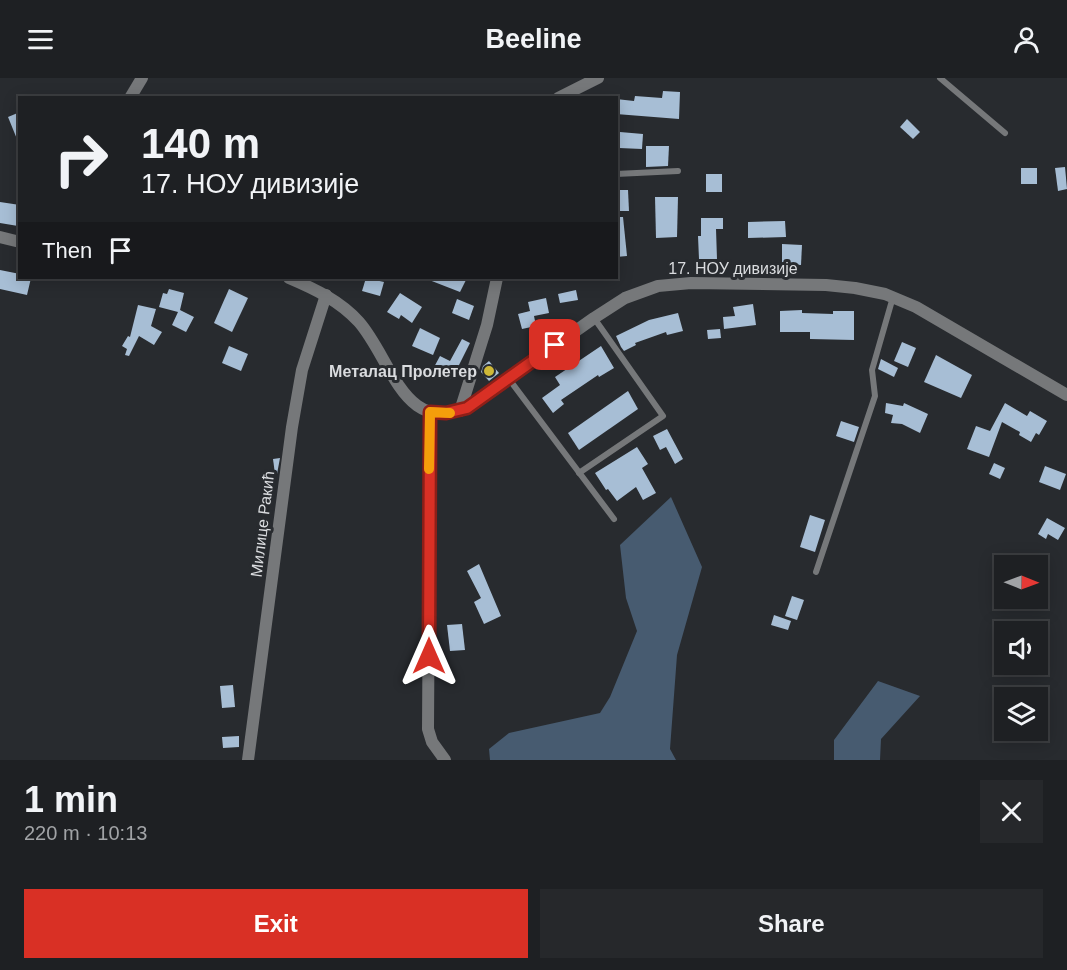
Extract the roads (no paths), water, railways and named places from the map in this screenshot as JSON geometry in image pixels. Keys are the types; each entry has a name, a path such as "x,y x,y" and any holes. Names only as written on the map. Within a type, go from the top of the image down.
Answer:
{"street":[{"path":"131,96 142,78"},
{"path":"562,96 598,78"},
{"path":"0,237 18,242"},
{"path":"291,279 326,295 346,310 362,326 409,400 419,408 430,412 428,729 432,742 445,760"},
{"path":"460,411 487,325 498,279"},
{"name":"17. НОУ дивизије","path":"430,412 460,411 481,399 594,318 633,294 658,286 681,283 826,285 893,296 1067,395"},
{"name":"Милице Ракић","path":"248,760 292,427 302,370 326,295"}],"lane":[{"path":"940,78 1005,133"},
{"path":"618,174 678,171"},
{"path":"816,572 875,396 872,370 893,296"},
{"path":"579,473 663,416 594,318"},
{"path":"509,379 614,519"}],"place":[{"name":"Металац Пролетер","path":"489,371"}]}
